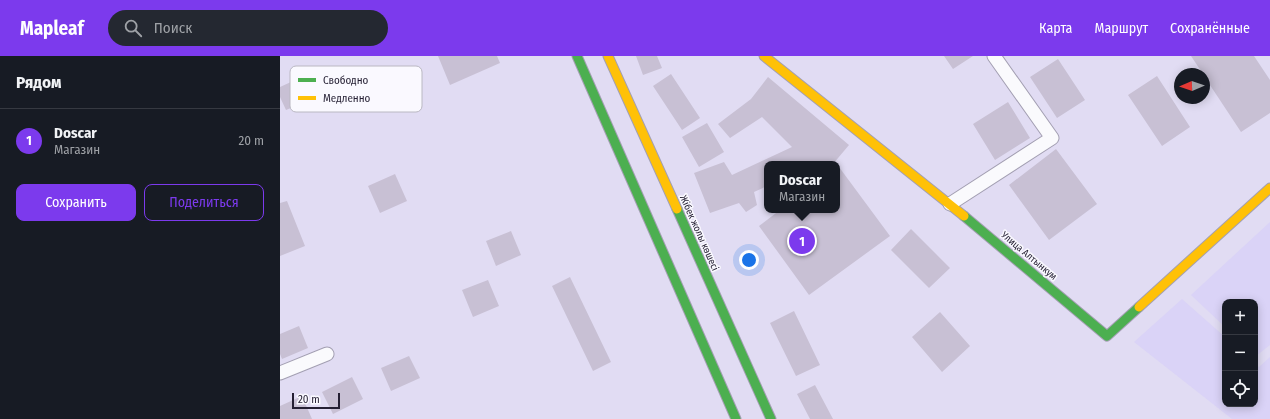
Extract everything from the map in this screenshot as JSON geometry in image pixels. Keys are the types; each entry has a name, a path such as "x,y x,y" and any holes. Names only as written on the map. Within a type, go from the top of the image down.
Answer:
{"main road":[{"path":"578,56 736,419"},
{"name":"Жібек жолы көшесі","path":"608,56 770,419"},
{"name":"Улица Алтынкум","path":"764,56 950,204 1107,336 1270,188"}],"street":[{"path":"950,204 1052,138 994,56"},
{"path":"280,373 327,354"}],"shaded area":[{"path":"1270,222 1270,345 1258,354 1258,299 1222,299 1222,324 1191,295"},
{"path":"1182,299 1222,334 1222,407 1258,407 1258,366 1259,367 1270,357 1270,419 1232,419 1134,342"}],"building":[{"path":"438,56 497,56 500,63 450,85"},
{"path":"636,56 657,56 662,68 643,75"},
{"path":"944,56 973,56 953,69"},
{"path":"1191,56 1254,56 1270,80 1270,113 1241,132 1210,85 1210,68 1199,68"},
{"path":"1058,59 1085,100 1057,118 1030,77"},
{"path":"671,74 700,118 682,130 653,86"},
{"path":"1157,76 1190,127 1162,146 1128,95"},
{"path":"768,77 849,145 836,161 764,161 764,187 754,192 757,205 746,212 739,203 710,213 694,173 724,162 732,175 792,147 762,117 730,138 718,124 751,99"},
{"path":"290,82 290,108 286,110 280,97 280,87"},
{"path":"1008,102 1030,138 995,160 973,124"},
{"path":"707,123 724,152 699,167 682,137"},
{"path":"1056,149 1097,204 1049,240 1009,185"},
{"path":"840,168 890,236 809,295 759,226 776,213 840,213"},
{"path":"395,174 407,201 380,213 368,186"},
{"path":"287,201 305,246 280,256 280,203"},
{"path":"911,229 950,268 929,288 891,250"},
{"path":"511,231 521,255 496,266 486,241"},
{"path":"570,277 611,362 593,371 552,286"},
{"path":"488,280 499,306 473,317 462,290"},
{"path":"794,311 820,365 796,376 770,323"},
{"path":"940,312 970,346 942,372 912,337"},
{"path":"299,326 308,348 282,359 280,354 280,334"},
{"path":"409,356 420,378 391,391 381,368"},
{"path":"352,377 363,399 333,414 322,392"},
{"path":"815,385 833,419 810,419 797,394"},
{"path":"302,396 312,419 280,419 280,406"}],"traffic: fast":[{"path":"577,56 736,419"},
{"path":"677,209 771,419"},
{"path":"964,216 1107,336 1139,307"}],"traffic: slow":[{"path":"608,56 677,209"},
{"path":"764,56 964,216"},
{"path":"1139,307 1270,188"}],"place":[{"name":"Doscar","path":"802,241"}]}
